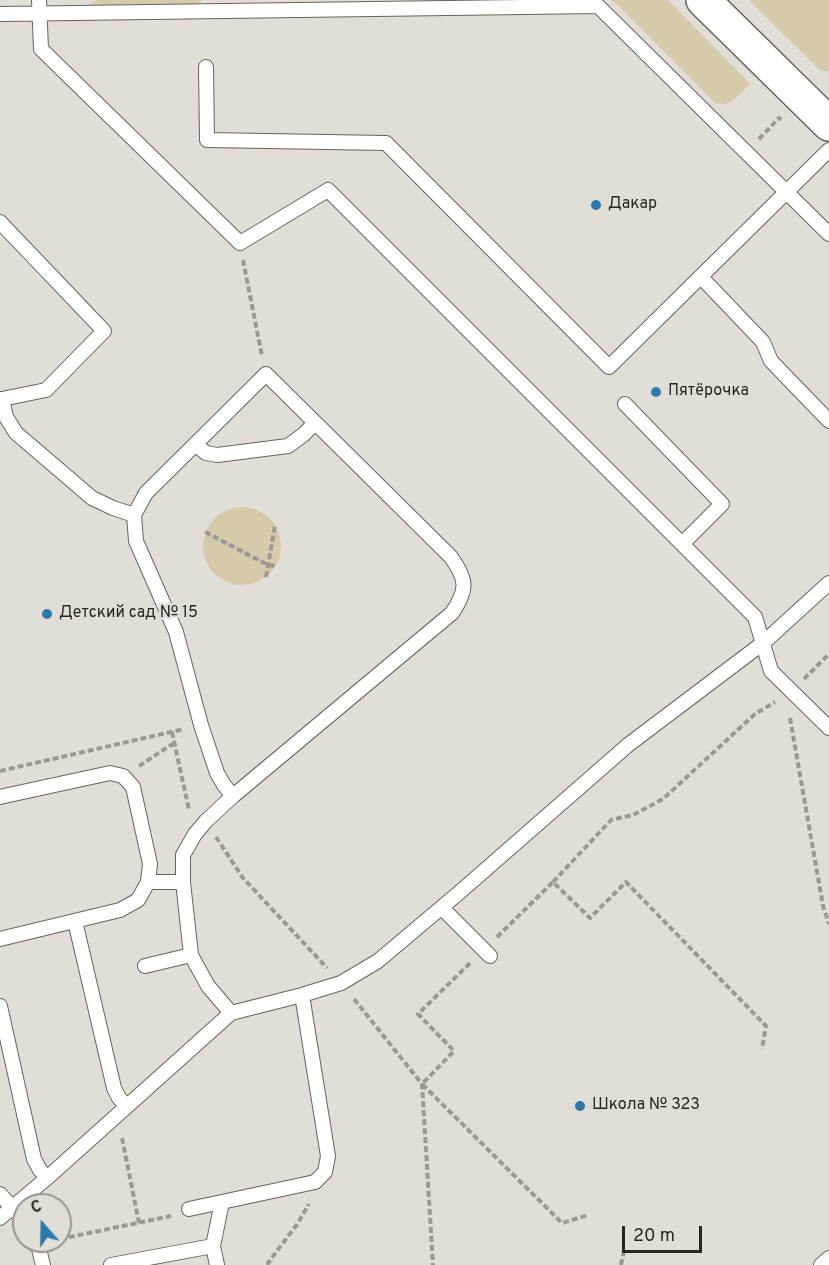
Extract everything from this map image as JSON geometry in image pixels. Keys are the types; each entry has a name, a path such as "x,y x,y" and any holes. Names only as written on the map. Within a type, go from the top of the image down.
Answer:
{"street":[{"path":"703,0 826,115"}],"lane":[{"path":"0,14 39,7 544,3 598,6 829,234"},
{"path":"39,7 41,49 240,243 328,190 755,616 771,671 829,728"},
{"path":"206,67 207,140 386,143 609,367 829,150"},
{"path":"0,222 104,331 46,390 1,399 6,417 16,433 92,498 113,508 134,514"},
{"path":"701,277 763,342 771,362 829,421"},
{"path":"231,1013 208,986 190,955 183,882 183,855 195,834 206,821 233,796 452,613 460,600 464,585 459,569 451,556 266,374 146,493 134,514 136,541 176,632 201,725 217,773 233,796"},
{"path":"625,404 723,504 682,544"},
{"path":"196,445 206,453 217,455 288,446 315,423"},
{"path":"30,1193 231,1013 341,983 378,961 628,745 763,643 829,583"},
{"path":"0,797 110,773 123,776 133,787 150,864 148,882 138,900 120,910 0,939"},
{"path":"148,882 183,882"},
{"path":"441,908 490,956"},
{"path":"75,921 114,1088 122,1111"},
{"path":"145,966 190,955"},
{"path":"189,1209 315,1182 326,1172 328,1156 302,995"},
{"path":"0,1006 34,1159 47,1178"},
{"path":"0,1194 12,1208 0,1218"},
{"path":"217,1265 213,1246 222,1202"},
{"path":"111,1265 213,1246"},
{"path":"821,1265 829,1258"}],"path":[{"path":"745,152 779,118 788,127"},
{"path":"240,243 266,374"},
{"path":"266,577 275,525"},
{"path":"205,532 268,565 275,566"},
{"path":"553,882 611,820 633,815 663,800 755,714 792,691 829,654"},
{"path":"792,691 788,705 823,906 829,924"},
{"path":"0,771 201,725"},
{"path":"172,732 195,834"},
{"path":"123,776 175,744"},
{"path":"206,821 243,878 331,973"},
{"path":"559,888 590,918 626,882 766,1026 762,1049"},
{"path":"350,994 422,1084 562,1223 588,1215"},
{"path":"421,1011 418,1014 454,1051 422,1084 433,1265"},
{"path":"122,1111 139,1223"},
{"path":"269,1265 268,1263 298,1223 316,1191 315,1182"},
{"path":"72,1237 184,1213 189,1209"},
{"path":"621,1265 624,1251"}],"shaded area":[{"path":"97,0 204,0 194,4 88,5"},
{"path":"611,0 668,0 750,84 730,102 715,103"},
{"path":"749,0 829,0 829,72 820,70"},
{"path":"242,507 257,510 270,518 278,531 281,546 278,561 270,574 257,582 242,585 227,582 214,574 206,561 203,546 206,531 214,518 227,510"}],"place":[{"name":"Дакар","path":"596,205"},
{"name":"Пятёрочка","path":"656,392"},
{"name":"Детский сад № 15","path":"47,614"},
{"name":"Школа № 323","path":"580,1106"}]}
